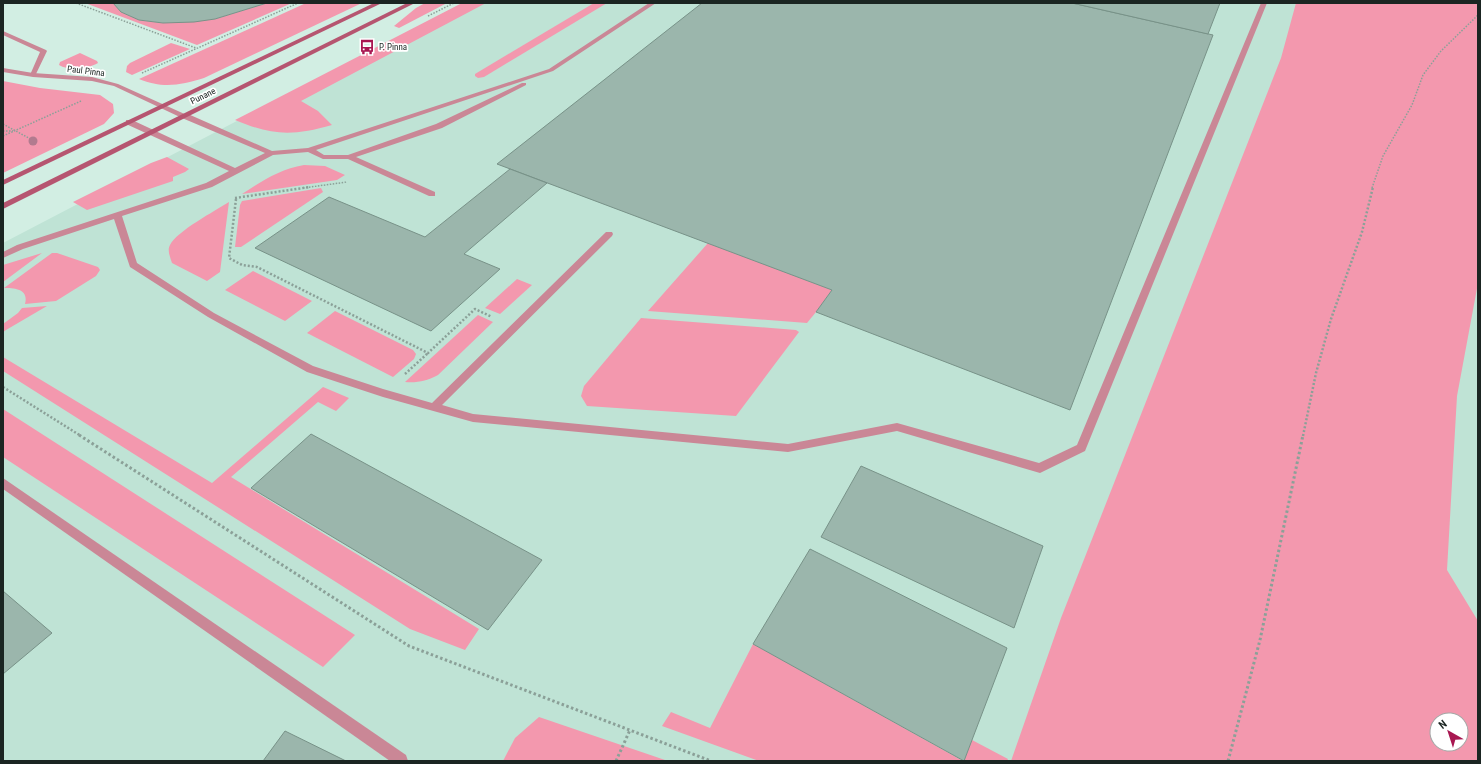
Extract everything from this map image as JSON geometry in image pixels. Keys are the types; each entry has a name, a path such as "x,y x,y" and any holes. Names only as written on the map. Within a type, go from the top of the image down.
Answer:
{"main road":[{"name":"Punane","path":"3,182 379,3"},
{"name":"Punane","path":"3,206 412,3"}],"street":[{"path":"349,158 439,126 551,70 653,3"},
{"path":"118,217 133,266 211,315 310,369 383,393 473,418 788,448 897,426 1040,468 1081,448 1264,3"},
{"path":"3,33 44,50 33,75"},
{"name":"Paul Pinna","path":"3,70 33,75 92,79 116,85 271,154"},
{"path":"3,255 20,247 118,217 210,185 271,154 308,150 551,70"},
{"path":"129,122 235,171"},
{"path":"308,150 322,157 349,158 432,194"},
{"path":"434,407 609,234"},
{"path":"3,483 401,760"}],"path":[{"path":"76,3 196,49"},
{"path":"3,136 298,3"},
{"path":"1228,761 1262,632 1316,373 1331,319 1362,232 1372,189 1383,156 1412,105 1424,75 1441,52 1478,15"},
{"path":"3,124 37,142"},
{"path":"3,131 16,130"},
{"path":"210,185 236,199 346,181 360,188 386,174"},
{"path":"236,199 229,258 242,265 257,267 428,353 475,309 515,327"},
{"path":"3,387 409,646 711,761"},
{"path":"616,761 630,730"}],"shaded area":[{"path":"85,3 113,3 121,12 139,20 163,23 215,19 267,3 292,3 197,45"},
{"path":"306,3 362,3 204,78 188,83 172,85 156,84 139,79"},
{"path":"425,3 447,3 399,28 394,26 416,8"},
{"path":"462,3 486,3 301,101 318,111 332,125 306,131 283,133 272,132 235,120"},
{"path":"463,3 1478,3 1478,761 3,761 3,243"},
{"path":"594,3 607,3 484,77 478,78 475,76 475,74"},
{"path":"1296,3 1478,3 1478,283 1457,396 1447,570 1478,621 1478,761 1011,761 1061,618 1281,58"},
{"path":"171,43 190,49 132,75 126,72 127,66 130,63"},
{"path":"80,53 97,61 98,63 89,67 73,69 59,65 60,62"},
{"path":"3,81 40,88 100,95 113,104 114,113 104,124 3,173"},
{"path":"167,157 189,169 173,177 173,181 87,210 73,202 151,163"},
{"path":"304,165 325,166 345,175 337,180 242,194 264,180 287,169"},
{"path":"321,188 323,192 241,247 235,247 240,205 242,201"},
{"path":"229,202 220,272 207,281 172,263 169,249 174,240 188,228"},
{"path":"708,243 832,290 807,323 648,311"},
{"path":"42,253 3,282 3,265"},
{"path":"52,253 57,253 98,267 100,270 96,276 56,301 25,304 26,299 23,292 17,289 4,288"},
{"path":"253,271 312,301 285,321 225,290"},
{"path":"517,279 532,285 500,314 485,308"},
{"path":"47,306 3,332 3,324 18,313 22,308"},
{"path":"335,311 413,350 416,354 414,359 393,377 307,333"},
{"path":"478,315 493,322 438,375 422,381 405,382"},
{"path":"641,318 796,330 799,332 736,416 587,406 581,396 584,386"},
{"path":"3,357 212,483 323,387 349,398 336,411 318,402 231,477 479,629 465,650 410,629 3,371"},
{"path":"3,409 355,635 323,667 3,457"},
{"path":"753,644 963,761 759,761 662,726 671,712 710,728"},
{"path":"539,717 666,761 503,761 515,738"},
{"path":"972,740 1008,759 1007,761 964,761"}],"building":[{"path":"113,3 267,3 215,19 194,22 163,23 139,20 121,12"},
{"path":"702,3 1072,3 1213,35 1070,410 816,312 832,290 497,164"},
{"path":"1072,3 1220,3 1208,34"},
{"path":"510,169 547,183 464,254 500,269 431,331 255,248 329,197 425,237"},
{"path":"311,434 542,560 488,630 251,488"},
{"path":"861,466 1043,546 1014,628 821,537"},
{"path":"810,549 1007,648 964,761 753,644"},
{"path":"3,591 52,633 3,674"},
{"path":"285,731 346,761 263,761"}],"place":[{"name":"P. Pinna","path":"367,47"}]}
